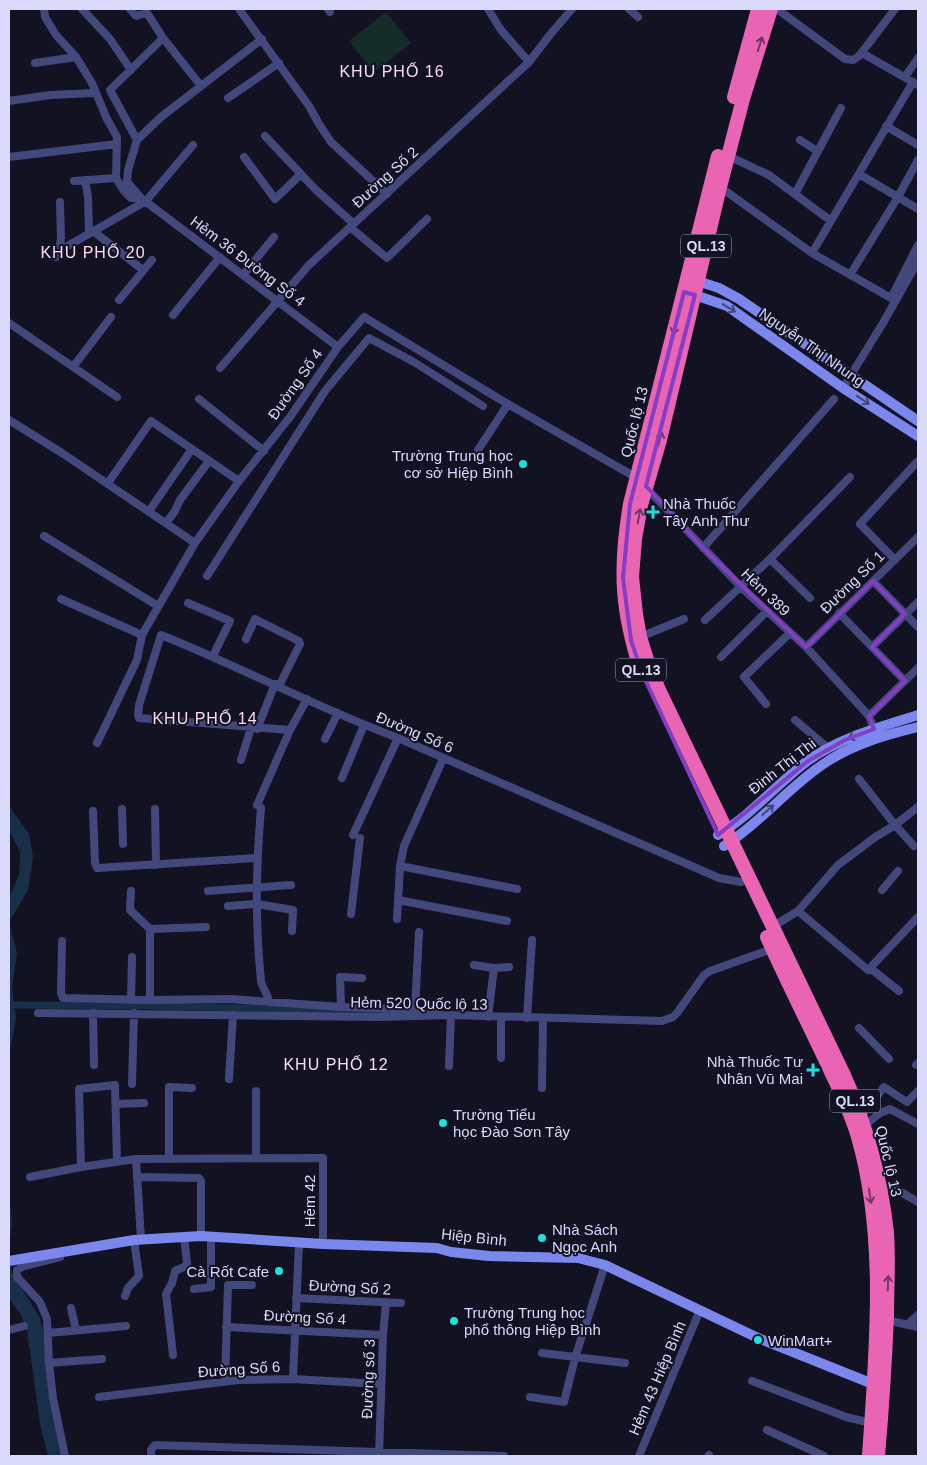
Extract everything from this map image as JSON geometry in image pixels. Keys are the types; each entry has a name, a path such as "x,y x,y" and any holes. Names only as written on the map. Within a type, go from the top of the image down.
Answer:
{"highway":[{"name":"Quốc lộ 13","path":"693,279 710,186 758,9"},
{"name":"Quốc lộ 13","path":"770,9 689,293 642,482 641,505 633,557 633,595 640,637 650,669 725,838 741,882 846,1104 858,1136 866,1171 877,1261 878,1456"},
{"name":"Quốc lộ 13","path":"642,482 630,504 623,555 625,611 631,640 652,696 772,927 840,1066 863,1121 879,1182 887,1242 886,1320 879,1384 871,1422 869,1456"}],"street":[{"path":"44,9 44,17 56,35 76,57 92,83 117,137 116,178 74,181"},
{"path":"82,9 110,39 131,70"},
{"path":"130,9 136,16 147,13 163,38 201,86"},
{"path":"240,9 279,62 331,142 387,194"},
{"path":"488,9 501,30 529,62"},
{"name":"Đường Số 2","path":"220,368 309,265 529,62 572,9"},
{"path":"629,9 638,17"},
{"path":"777,9 846,59 856,58 862,53 895,9"},
{"path":"163,38 110,90 137,140 161,117 262,39"},
{"path":"812,253 886,126 916,83 862,53"},
{"path":"35,63 76,57"},
{"path":"905,77 918,58"},
{"path":"228,98 279,62"},
{"path":"9,102 50,95 95,92"},
{"path":"795,194 841,108"},
{"path":"886,126 918,145"},
{"path":"265,136 315,189 387,258 427,219"},
{"name":"Hẻm 36 Đường Số 4","path":"137,140 128,170 127,182 143,200 338,346"},
{"path":"800,140 817,151"},
{"path":"9,157 117,144"},
{"path":"60,202 61,238 58,254 143,200 193,145"},
{"path":"728,156 769,175 830,221"},
{"path":"244,157 275,199 301,174"},
{"path":"850,275 898,197 918,160"},
{"path":"858,174 918,208"},
{"name":"Hẻm 36 Đường Số 4","path":"116,178 131,198 143,200"},
{"path":"85,180 91,233 143,270"},
{"path":"720,187 812,253 891,298 918,245"},
{"path":"243,275 274,237"},
{"path":"173,315 220,257"},
{"path":"119,300 152,260"},
{"path":"843,388 916,272 918,261"},
{"name":"Nguyễn Thị Nhung","path":"693,279 719,288 739,299 918,421"},
{"name":"Nguyễn Thị Nhung","path":"689,293 727,306 843,388 918,436"},
{"path":"73,367 111,317"},
{"name":"Đường Số 4","path":"98,743 137,660 142,635 195,543 239,481 290,417 338,346 364,317 642,482"},
{"path":"9,323 117,397"},
{"path":"206,576 325,391 369,338 414,362 482,406"},
{"path":"414,362 422,352"},
{"path":"703,548 834,398"},
{"path":"199,399 264,451"},
{"path":"478,450 508,404"},
{"path":"108,483 151,421 239,481"},
{"path":"10,424 108,483 195,543"},
{"path":"149,511 192,449"},
{"path":"166,523 180,500 209,461"},
{"path":"895,560 860,524 917,462"},
{"path":"705,620 770,559 850,477"},
{"name":"Hẻm 389","path":"642,482 703,548 766,612 806,647 870,716"},
{"path":"44,536 158,606"},
{"name":"Đường Số 1","path":"806,647 918,537"},
{"path":"770,559 810,598"},
{"path":"873,581 918,627"},
{"path":"62,599 142,635"},
{"path":"872,647 918,602"},
{"path":"188,603 230,621 212,656"},
{"path":"721,658 766,612"},
{"path":"840,613 905,681"},
{"path":"241,760 254,728 300,644 299,641 255,619 246,638"},
{"path":"640,637 684,619"},
{"path":"766,704 744,677 790,633"},
{"name":"Đường Số 6","path":"254,728 139,718 139,706 161,635 719,878 741,882"},
{"path":"874,729 870,716 918,668"},
{"path":"269,1002 262,983 257,904 259,806 290,730 307,698"},
{"path":"325,739 338,713"},
{"name":"Đinh Thị Thi","path":"725,838 797,770 828,748 874,729 918,715"},
{"path":"795,720 828,748"},
{"path":"342,778 364,725"},
{"name":"Đinh Thị Thi","path":"725,838 823,763 852,748 918,727"},
{"path":"254,728 290,730"},
{"path":"351,914 357,836 398,738"},
{"path":"396,919 400,866 404,846 443,758"},
{"path":"859,779 914,846"},
{"path":"772,927 798,912 838,865 918,807"},
{"path":"122,809 123,844"},
{"path":"155,809 156,865"},
{"path":"93,811 96,866 156,865 257,858"},
{"path":"400,866 517,889"},
{"path":"882,890 898,871"},
{"path":"208,891 290,885"},
{"path":"130,891 130,910 150,929 206,927"},
{"path":"398,900 507,921"},
{"path":"228,906 257,904 293,910 292,931"},
{"path":"798,912 899,991"},
{"path":"869,969 918,917"},
{"path":"150,929 150,1000"},
{"path":"415,1010 419,932"},
{"path":"527,1018 532,940"},
{"path":"62,941 61,996 63,998 131,1000 230,999 431,1011 442,1015"},
{"name":"Hẻm 520 Quốc lộ 13","path":"38,1014 451,1015 543,1019 668,1020 677,1013 704,974 772,949"},
{"path":"131,1000 132,957"},
{"path":"474,965 494,968 509,967"},
{"path":"488,1017 494,968"},
{"path":"342,1007 340,977 362,978"},
{"path":"93,1013 94,1065"},
{"path":"132,1084 134,1013"},
{"path":"230,1079 233,1015"},
{"path":"449,1066 451,1015"},
{"path":"501,1018 501,1058"},
{"path":"542,1088 543,1019"},
{"path":"859,1028 890,1059"},
{"path":"81,1167 80,1089 115,1085 118,1162"},
{"path":"168,1159 168,1087 192,1088"},
{"path":"863,1121 884,1087 907,1102 918,1091"},
{"path":"30,1177 136,1159 256,1158 256,1091"},
{"path":"116,1104 144,1102"},
{"path":"863,1121 890,1109 918,1124"},
{"name":"Hẻm 42","path":"256,1158 323,1158 323,1244"},
{"path":"126,1296 128,1288 140,1276 136,1159"},
{"path":"137,1178 199,1178 212,1287 194,1289"},
{"path":"879,1182 894,1188 918,1202"},
{"name":"Hiệp Bình","path":"9,1261 138,1240 206,1236 299,1243 437,1248 451,1252 489,1256 578,1258 605,1265 758,1338 879,1384"},
{"path":"173,1355 166,1294 172,1283 175,1271 187,1264 184,1237"},
{"path":"293,1379 299,1243"},
{"path":"65,1456 53,1398 49,1363 48,1319 40,1302 17,1276 17,1270 32,1263 68,1255 74,1249"},
{"path":"530,1397 564,1402 605,1265"},
{"path":"225,1382 228,1285 252,1285"},
{"name":"Đường Số 2","path":"296,1298 402,1303"},
{"name":"Đường số 3","path":"379,1454 386,1303"},
{"path":"71,1308 76,1330"},
{"name":"Hẻm 43 Hiệp Bình","path":"639,1456 700,1310"},
{"path":"908,1324 918,1315"},
{"path":"886,1320 918,1327"},
{"path":"9,1330 24,1326"},
{"path":"48,1334 126,1326"},
{"name":"Đường Số 4","path":"226,1327 383,1336"},
{"path":"542,1353 624,1363"},
{"path":"49,1363 102,1359"},
{"name":"Đường Số 6","path":"99,1397 225,1382 293,1379 381,1384"},
{"path":"752,1381 846,1417 871,1422"},
{"path":"767,1430 824,1456"},
{"path":"151,1456 151,1450 155,1445 379,1454 504,1456"}],"highlighted area":[{"path":"684,292 695,295 646,486 703,548 806,647 873,581 905,614 872,647 905,681 869,716 874,729 845,740 808,761 718,835 642,673 631,640 623,578 630,504"}],"green space":[{"path":"386,12 411,43 374,72 349,41"}],"water":[{"path":"9,806 29,834 33,857 28,890 9,922 9,898 19,875 20,852 9,830"},
{"path":"9,922 17,953 12,988 16,1018 9,1057"},
{"path":"9,1192 12,1222 9,1249"},
{"path":"9,1251 11,1271 40,1318 44,1335 49,1388 65,1456 48,1456 40,1424 27,1330 21,1315 9,1298"}],"waterway":[{"path":"12,1005 158,1006 384,1012"}],"place":[{"name":"Trường Trung học cơ sở Hiệp Bình","path":"523,464"},
{"name":"Nhà Thuốc Tây Anh Thư","path":"653,512"},
{"name":"Nhà Thuốc Tư Nhân Vū Mai","path":"813,1070"},
{"name":"Trường Tiểu học Đào Sơn Tây","path":"443,1123"},
{"name":"Nhà Sách Ngọc Anh","path":"542,1238"},
{"name":"Cà Rốt Cafe","path":"279,1271"},
{"name":"Trường Trung học phổ thông Hiệp Bình","path":"454,1321"},
{"name":"WinMart+","path":"758,1340"}],"district":[{"name":"KHU PHỐ 16","path":"392,71"},
{"name":"KHU PHỐ 20","path":"93,252"},
{"name":"KHU PHỐ 14","path":"205,718"},
{"name":"KHU PHỐ 12","path":"336,1064"}]}
